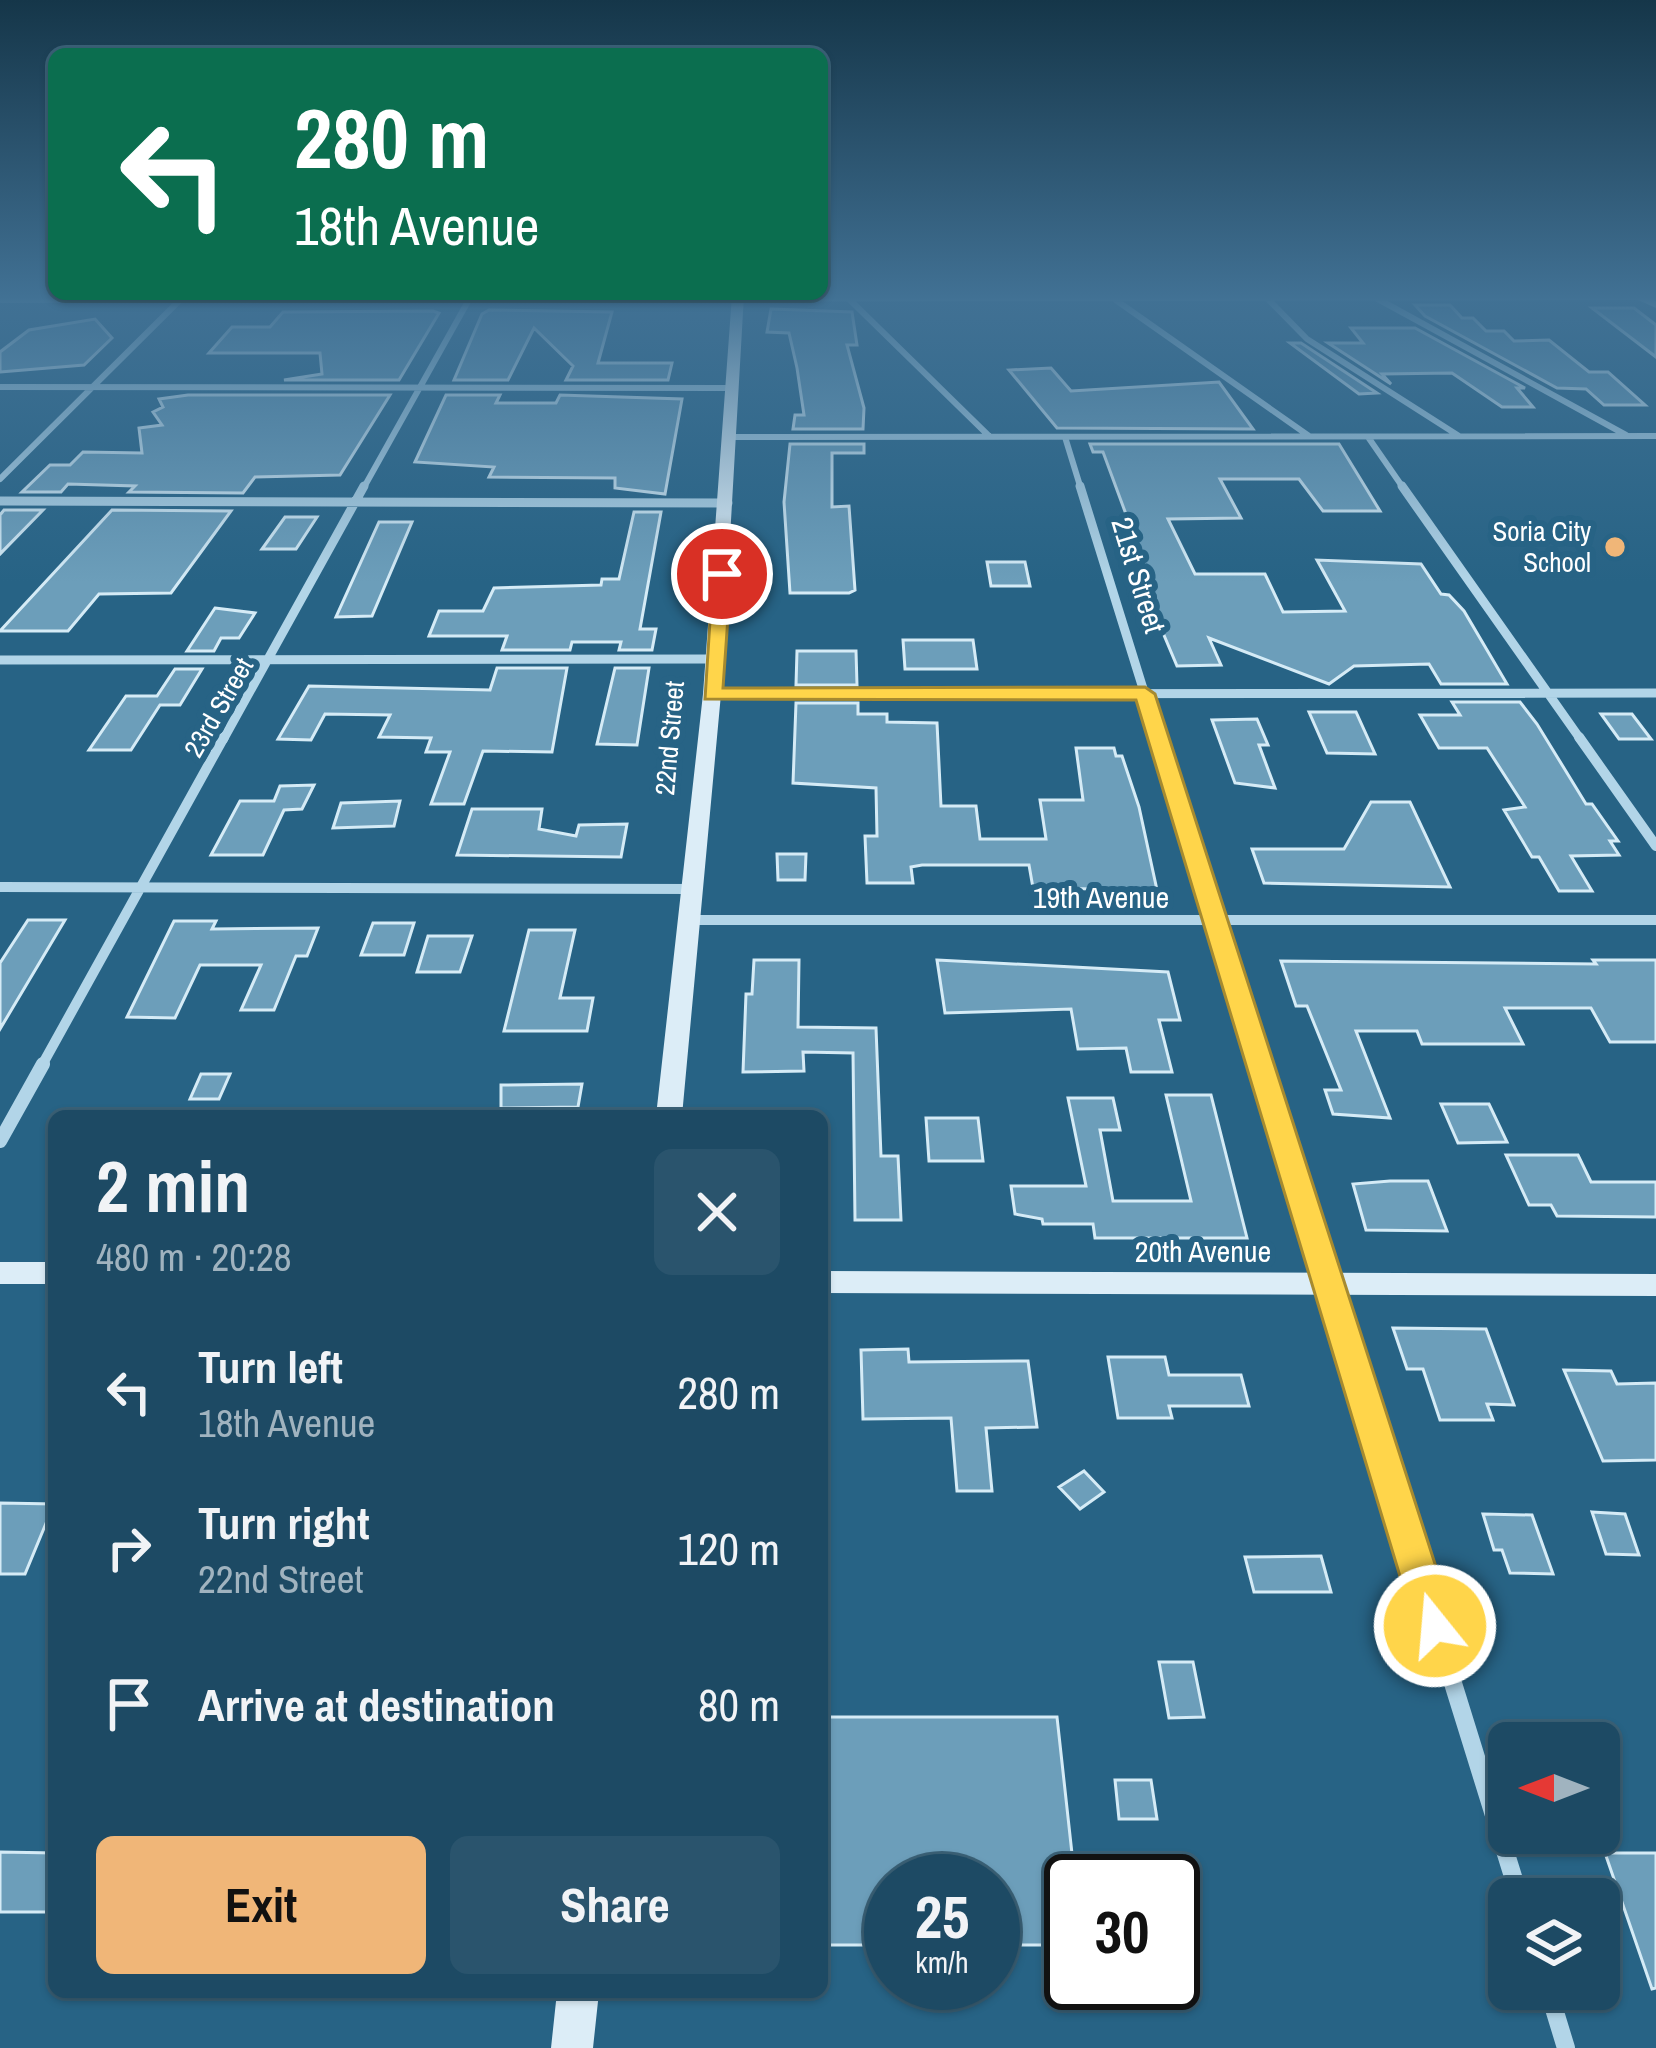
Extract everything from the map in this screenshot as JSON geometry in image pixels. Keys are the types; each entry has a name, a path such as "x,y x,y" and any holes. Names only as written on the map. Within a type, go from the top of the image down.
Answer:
{"street":[{"path":"0,478 90,391"},
{"name":"23rd Street","path":"0,1141 416,391"},
{"name":"22nd Street","path":"670,1110 715,659 728,503 730,391"},
{"path":"942,391 990,437"},
{"path":"1245,391 1309,436"},
{"path":"1386,391 1459,436"},
{"path":"1545,391 1629,436"},
{"path":"1368,436 1656,846"},
{"path":"730,437 1656,436"},
{"name":"21st Street","path":"1065,437 1513,1878"},
{"path":"0,501 728,503"},
{"path":"0,660 715,659"},
{"path":"712,694 1656,693"},
{"path":"0,887 693,889"},
{"name":"19th Avenue","path":"691,920 1656,920"},
{"path":"0,1273 48,1273"},
{"name":"20th Avenue","path":"828,1282 1656,1285"},
{"path":"572,2048 577,1998"},
{"path":"1554,2010 1566,2048"}],"building":[{"path":"800,391 859,391 863,429 793,429 795,415 804,415"},
{"path":"1026,391 1225,391 1253,429 1057,428"},
{"path":"1478,391 1519,391 1533,407 1502,407"},
{"path":"1588,391 1629,391 1645,405 1604,405"},
{"path":"390,395 340,475 255,477 243,493 129,492 135,486 68,484 61,492 22,492 50,465 70,465 83,452 142,453 139,428 162,425 153,412 163,407 159,399"},
{"path":"446,395 500,395 496,403 556,403 560,395 682,399 665,494 615,488 615,478 489,477 494,467 415,462"},
{"path":"790,444 864,444 864,453 832,453 832,507 849,506 855,590 849,593 790,593 784,502"},
{"path":"1090,444 1339,444 1380,511 1323,511 1299,479 1220,479 1241,518 1168,519 1195,574 1265,574 1283,612 1345,611 1317,560 1421,564 1441,594 1449,595 1464,611 1507,684 1441,684 1429,664 1354,666 1329,684 1209,638 1221,665 1177,666 1134,564 1144,563 1103,452 1093,452"},
{"path":"4,510 43,510 0,554 0,515"},
{"path":"112,510 231,511 171,593 99,594 68,631 0,631"},
{"path":"634,512 661,512 640,629 656,629 652,650 619,650 621,642 572,642 570,650 502,650 507,636 429,636 439,611 483,611 494,588 601,585 602,579 619,579"},
{"path":"285,517 317,517 296,549 262,549"},
{"path":"379,522 412,522 372,616 336,617"},
{"path":"987,562 1025,562 1030,586 991,586"},
{"path":"215,608 255,613 239,638 221,638 214,651 187,651"},
{"path":"903,640 973,640 977,669 905,669"},
{"path":"797,651 856,651 857,685 796,685"},
{"path":"497,668 567,668 552,752 483,751 464,804 431,804 450,752 426,752 431,738 379,737 390,715 325,714 311,740 278,739 309,686 490,690"},
{"path":"615,668 649,668 637,745 597,744"},
{"path":"175,669 202,669 180,705 160,705 131,750 89,750 126,696 157,696"},
{"path":"1452,702 1520,702 1537,724 1586,804 1592,804 1618,841 1610,841 1619,855 1571,856 1592,891 1559,891 1539,857 1532,857 1504,810 1525,807 1487,748 1439,748 1420,715 1460,715"},
{"path":"796,703 858,703 858,714 887,714 887,722 937,723 941,806 976,806 980,839 1046,839 1040,800 1083,800 1076,748 1114,748 1116,756 1122,756 1139,807 1157,890 1033,888 1029,865 922,865 911,867 913,883 867,883 865,836 877,836 876,788 793,783"},
{"path":"1309,712 1356,712 1375,754 1327,753"},
{"path":"1601,714 1632,714 1651,739 1619,739"},
{"path":"1257,719 1268,745 1259,745 1275,788 1235,783 1212,720"},
{"path":"314,785 302,809 284,810 263,855 211,855 240,801 274,801 280,786"},
{"path":"400,801 394,826 333,828 341,803"},
{"path":"1371,802 1410,802 1450,887 1264,883 1252,849 1344,849"},
{"path":"472,809 542,809 539,829 576,836 579,825 627,824 621,857 457,855"},
{"path":"777,854 806,854 805,880 778,880"},
{"path":"28,920 65,920 0,1029 0,963"},
{"path":"174,921 216,921 212,929 318,928 307,956 296,956 274,1010 241,1010 261,965 200,965 175,1018 127,1017"},
{"path":"373,923 414,923 404,955 361,955"},
{"path":"529,930 575,930 560,998 593,998 587,1031 504,1031"},
{"path":"428,936 472,936 460,972 417,972"},
{"path":"754,960 799,960 798,1027 876,1028 881,1156 898,1156 901,1220 855,1220 853,1053 803,1052 804,1071 743,1072 746,994 752,994"},
{"path":"937,960 1168,972 1180,1020 1159,1020 1172,1072 1131,1072 1126,1048 1078,1049 1071,1009 945,1013"},
{"path":"1593,960 1656,960 1656,1042 1610,1042 1591,1008 1505,1008 1523,1044 1422,1044 1417,1031 1356,1031 1390,1118 1333,1114 1325,1090 1341,1090 1307,1006 1296,1006 1281,961 1596,964"},
{"path":"201,1074 230,1074 219,1099 190,1099"},
{"path":"582,1084 578,1107 501,1108 501,1085"},
{"path":"1166,1095 1211,1095 1247,1238 1095,1238 1093,1224 1043,1224 1042,1219 1015,1214 1011,1186 1086,1186 1068,1098 1113,1098 1120,1130 1100,1130 1113,1201 1191,1201"},
{"path":"1441,1104 1489,1104 1507,1142 1458,1143"},
{"path":"926,1118 978,1118 983,1161 929,1161"},
{"path":"1506,1155 1578,1155 1591,1182 1656,1182 1656,1217 1557,1216 1551,1205 1529,1205"},
{"path":"1428,1181 1447,1231 1366,1230 1353,1184"},
{"path":"1393,1328 1486,1329 1514,1405 1487,1404 1493,1420 1440,1420 1423,1369 1407,1369"},
{"path":"908,1349 909,1362 1028,1361 1037,1427 986,1428 992,1491 957,1491 951,1418 863,1419 861,1350"},
{"path":"1108,1357 1165,1357 1169,1375 1241,1375 1249,1406 1169,1406 1172,1418 1118,1418"},
{"path":"1564,1370 1611,1371 1617,1384 1656,1383 1656,1460 1603,1461"},
{"path":"1084,1471 1104,1492 1080,1509 1059,1487"},
{"path":"0,1503 48,1504 48,1518 25,1574 0,1574"},
{"path":"1592,1512 1625,1514 1639,1555 1606,1554"},
{"path":"1483,1514 1532,1515 1553,1574 1510,1573 1502,1550 1494,1550"},
{"path":"1321,1556 1331,1592 1254,1592 1245,1557"},
{"path":"1159,1662 1193,1662 1204,1717 1169,1718"},
{"path":"828,1717 1057,1717 1072,1854 1044,1854 1044,1945 1020,1945 1020,1854 864,1854 864,1945 828,1945"},
{"path":"1115,1780 1151,1780 1157,1819 1119,1819"},
{"path":"0,1852 48,1853 48,1912 0,1912"},
{"path":"1656,1853 1656,1988 1652,1989 1620,1896 1620,1878 1614,1878 1605,1854"}],"place":[{"name":"Soria City School","path":"1615,547"}],"route":[{"path":"722,574 712,694 1145,694 1435,1626"}]}
